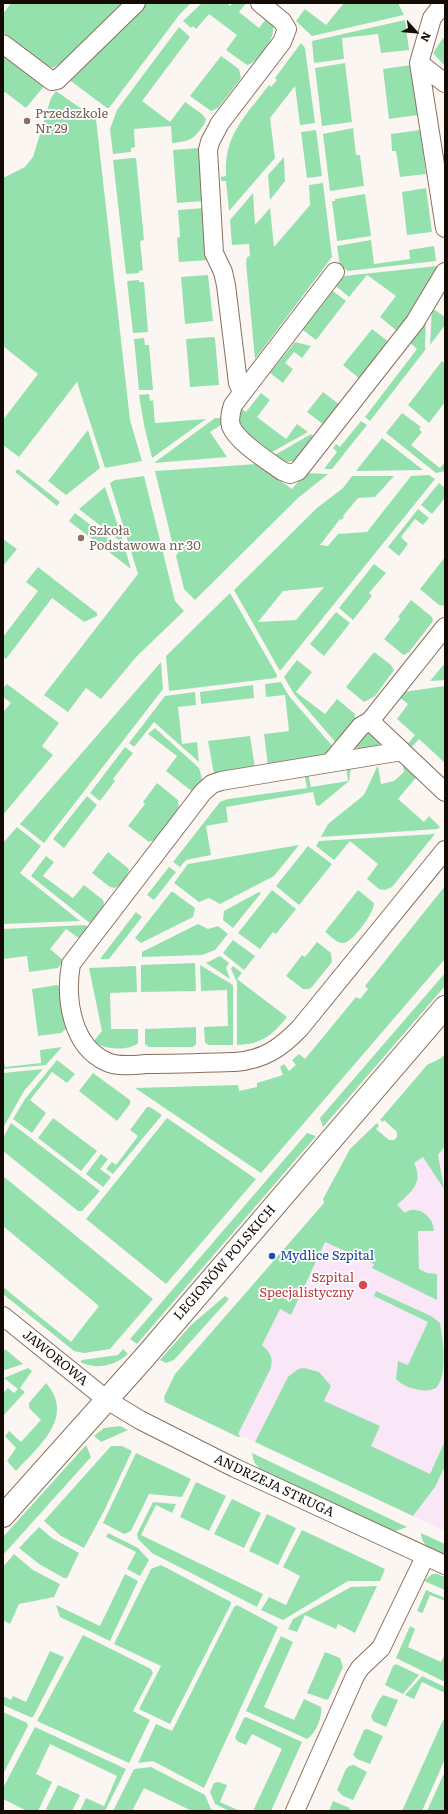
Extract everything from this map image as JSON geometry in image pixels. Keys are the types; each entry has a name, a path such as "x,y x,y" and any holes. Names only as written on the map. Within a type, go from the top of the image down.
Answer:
{"street":[{"path":"3,44 52,82 57,80 136,3"},
{"path":"242,392 238,383 226,285 223,272 214,253 208,150 210,142 220,123 282,42 287,29 282,21 260,3"},
{"path":"444,3 432,18 419,63 445,228"},
{"path":"419,63 445,83"},
{"path":"335,272 242,392 233,405 230,418 231,426 245,443 282,471 290,474 298,471 415,322 445,272"},
{"path":"331,762 361,726 370,721 445,627"},
{"path":"370,721 445,792"},
{"path":"402,751 221,781 212,784 203,792 71,964 68,983 77,1034 92,1052 107,1063 132,1065 249,1061 275,1051 289,1040 300,1028 445,850"},
{"name":"LEGIONÓW POLSKICH","path":"3,1516 107,1400 445,1007"},
{"name":"JAWOROWA","path":"3,1316 107,1400"},
{"name":"ANDRZEJA STRUGA","path":"107,1400 177,1440 425,1557 445,1565"},
{"path":"295,1811 355,1676 360,1668 381,1648 425,1557"}],"shaded area":[{"name":"Szpital Specjalistyczny","path":"445,1054 445,1531 230,1430 192,1399 370,1180 399,1155"}],"green space":[{"path":"11,3 122,3 62,62 53,68 46,65 3,32 3,14"},
{"path":"145,3 191,3 180,14 109,108 107,108 68,79"},
{"path":"202,3 227,3 230,6 233,3 246,3 239,12 259,28 268,16 272,23 273,31 270,41 260,56 247,65 226,50 237,35 209,14 196,29 193,26 191,28 183,21"},
{"path":"344,3 398,3 404,15 312,36 296,21 305,9 326,25"},
{"path":"405,20 409,50 381,53 378,34 342,38 344,59 314,63 312,41"},
{"path":"179,27 190,37 142,101 170,122 185,102 202,114 206,119 204,124 197,134 191,139 172,143 171,126 134,129 135,147 131,148 131,152 113,154 110,129 117,110"},
{"path":"443,38 445,39 445,66 433,53"},
{"path":"301,43 305,48 315,123 300,125 295,86 270,118 275,158 229,211 226,181 221,181 221,177 226,176 226,162 231,140 242,120 269,85 271,87 277,80 275,78"},
{"path":"3,52 45,85 26,108 5,92 3,94"},
{"path":"221,56 239,69 241,78 218,108 211,111 190,96"},
{"path":"345,63 352,122 322,126 315,68"},
{"path":"411,65 418,115 389,119 383,69"},
{"path":"56,91 96,119 130,420 142,461 105,468 77,382 19,457 3,445 3,420 38,374 3,346 3,178 25,167 33,157 51,98"},
{"path":"353,128 356,155 360,155 364,186 330,191 323,134"},
{"path":"316,130 322,176 307,178 301,132"},
{"path":"420,130 426,174 400,177 396,151 392,151 391,134"},
{"path":"198,148 200,150 203,201 177,203 173,150"},
{"path":"284,157 285,181 270,200 268,175"},
{"path":"136,158 144,240 140,241 143,270 139,271 139,273 126,274 113,160"},
{"path":"323,183 332,257 255,359 246,263 247,257 250,256 249,244 232,245 230,220 253,193 255,225 270,208 274,247 310,205 309,185"},
{"path":"426,188 432,232 407,235 402,192"},
{"path":"365,194 371,236 337,241 332,201 335,201 335,199"},
{"path":"204,208 209,260 179,262 177,238 180,237 178,210"},
{"path":"371,240 374,264 410,259 409,250 434,246 436,261 348,271 340,266 337,246"},
{"path":"437,266 436,274 428,291 397,331 380,317 396,296 367,275 349,297 336,286 344,276"},
{"path":"208,275 213,321 185,324 181,277"},
{"path":"139,280 139,282 144,282 148,332 133,333 127,281"},
{"path":"333,291 346,301 316,340 303,330"},
{"path":"432,308 445,317 445,325 430,345"},
{"path":"426,317 426,349 370,421 365,417 417,349 408,341"},
{"path":"372,329 389,342 360,379 343,365"},
{"path":"144,338 145,345 149,345 153,390 139,390 134,339"},
{"path":"215,338 219,385 190,387 186,339"},
{"path":"295,342 311,346 302,358 294,352 285,363 293,369 283,383 270,373"},
{"path":"442,361 445,364 445,402 429,423 408,405"},
{"path":"323,392 340,405 324,425 307,412"},
{"path":"261,393 270,400 257,417 286,439 297,424 308,432 272,452 247,433 239,421 239,415 242,409 246,412"},
{"path":"149,394 150,401 153,400 155,423 206,419 152,458 139,395"},
{"path":"402,413 421,427 419,429 422,432 411,445 440,468 445,462 445,471 436,473 386,433"},
{"path":"215,418 221,418 221,425 210,432 227,457 154,463"},
{"path":"361,421 367,425 332,469 324,469 337,452 333,448 336,444 340,447"},
{"path":"88,430 100,468 66,495 48,481"},
{"path":"311,434 315,438 295,461 287,462 275,455"},
{"path":"382,438 423,470 356,471"},
{"path":"257,464 292,489 305,473 328,474 298,498 195,600 184,589 176,556 183,545 179,543 174,550 155,471"},
{"path":"18,469 60,502 57,506 15,472"},
{"path":"429,475 435,479 280,671 234,590 317,508 343,488 352,476 394,476 375,497 358,498 320,545 328,546 338,534 367,532 411,476","holes":["324,587 296,620 258,622 283,591"]},
{"path":"144,476 175,601 184,611 137,656 101,699 86,688 68,712 44,695 138,574 110,483 115,480"},
{"path":"439,483 445,488 445,500 444,499 432,514 421,505"},
{"path":"105,487 124,544 79,509"},
{"path":"418,509 429,518 423,525 415,519 401,537 408,544 399,556 388,547"},
{"path":"75,513 126,552 131,569 69,521"},
{"path":"3,539 17,549 4,565 3,564"},
{"path":"445,557 445,606 439,605 420,589"},
{"path":"374,564 386,573 369,593 372,596 353,620 339,608"},
{"path":"38,567 97,613 97,616 84,622 52,598 6,659 3,657 3,637 38,591 26,582"},
{"path":"230,593 277,675 276,678 169,691 166,656"},
{"path":"411,600 432,617 433,621 409,652 404,655 384,639 400,619 398,617"},
{"path":"336,612 350,623 324,656 310,644"},
{"path":"374,652 391,665 394,670 375,696 364,702 346,687"},
{"path":"297,660 312,672 296,692 325,714 337,699 355,714 355,721 337,744 294,694 284,677"},
{"path":"161,662 163,689 44,843 20,824"},
{"path":"445,663 445,680 430,681"},
{"path":"281,682 289,696 334,748 328,755 268,766 264,734 289,731 285,695 266,697 265,684"},
{"path":"7,684 59,723 42,746 53,755 3,815 3,712 11,703 3,697 3,688"},
{"path":"253,685 254,698 201,704 200,692"},
{"path":"445,686 445,763 419,739 410,749 406,746 415,735 397,719 408,704 399,697 403,692"},
{"path":"195,692 196,705 178,707 182,744 197,742 199,762 154,722 134,747 129,743 165,696"},
{"path":"155,728 199,768 203,782 194,793 166,771 177,756 148,734"},
{"path":"369,731 381,742 377,748 358,749 356,747 357,742"},
{"path":"250,736 255,768 214,774 208,741"},
{"path":"125,747 133,753 113,779 115,781 100,801 90,793"},
{"path":"402,762 419,774 398,799 424,822 429,816 440,827 438,829 321,837 328,824 364,795 378,766 381,784 394,781 404,772"},
{"path":"346,766 351,767 349,781 319,806 316,805 313,792 226,807 228,822 206,826 211,855 186,860 180,867 173,862 220,802 228,799 307,788 304,773 308,773 311,787 348,781"},
{"path":"157,783 178,800 179,809 157,839 149,842 128,826 145,804 143,802"},
{"path":"87,796 97,805 64,848 53,839"},
{"path":"17,827 41,846 20,873 80,921 3,924 3,843"},
{"path":"435,834 392,887 385,890 379,889 367,879 378,864 350,841 334,860 316,846 319,841"},
{"path":"299,845 274,876 220,904 209,898 199,902 174,883 188,864"},
{"path":"308,846 332,864 299,905 276,886"},
{"path":"108,852 129,869 124,880 115,888 110,887 92,873"},
{"path":"46,856 54,862 43,876 73,898 84,885 103,900 104,907 91,924 31,876"},
{"path":"169,867 176,872 154,900 147,895"},
{"path":"445,886 445,959 261,1173 135,1088 238,1085 239,1091 257,1087 257,1083 283,1075 280,1067 284,1064 289,1071 296,1065 292,1060 299,1054 305,1059 356,997 360,999 368,989 365,986"},
{"path":"272,890 296,909 276,934 273,932 260,949 238,933"},
{"path":"358,890 374,903 373,907 363,926 358,932 348,941 341,943 325,932"},
{"path":"171,892 195,908 193,917 141,943 135,938"},
{"path":"259,892 261,893 233,928 223,920 224,911"},
{"path":"136,912 142,917 109,959 100,959"},
{"path":"198,924 208,929 218,926 228,934 215,950 202,955 142,957 142,952"},
{"path":"85,925 89,928 80,939 66,929 50,949 63,960 58,968 29,972 27,956 3,959 3,929"},
{"path":"233,940 255,956 244,970 223,953"},
{"path":"317,942 331,953 332,962 312,987 309,989 303,989 286,976 302,955 305,957"},
{"path":"220,956 229,963 226,968 230,979 206,963"},
{"path":"195,963 196,991 141,992 141,965"},
{"path":"200,965 233,985 233,1045 209,1045 205,1043 204,1027 228,1026 227,990 201,991"},
{"path":"136,966 137,992 110,993 111,1029 138,1029 138,1043 128,1048 109,1048 93,1042 102,1031 89,968"},
{"path":"233,966 242,973 237,979 287,1017 271,1034 253,1043 237,1045 237,982 231,969"},
{"path":"445,973 445,986 323,1127 320,1118"},
{"path":"57,985 60,987 67,1028 61,1033 38,1036 32,989"},
{"path":"196,1027 196,1044 193,1047 149,1047 145,1044 145,1029"},
{"path":"62,1047 46,1065 3,1069 3,1055 5,1067 41,1063 40,1050"},
{"path":"445,1054 445,1146 438,1155 444,1189 423,1157 414,1163 418,1176 417,1182 407,1196 397,1205 405,1213 411,1210 418,1210 428,1216 432,1222 434,1231 418,1231 419,1269 427,1273 437,1274 437,1300 372,1268 374,1264 325,1242 291,1315 280,1309 262,1345 271,1356 272,1363 270,1370 238,1434 241,1436 238,1437 165,1402 164,1397 175,1374 324,1203 323,1199 350,1149 377,1123 379,1126 376,1129 389,1140 394,1140 397,1137 397,1132 384,1120 383,1122 380,1120 427,1065 441,1058"},
{"path":"57,1060 75,1074 67,1083 52,1072 30,1100 46,1113 32,1133 13,1119 25,1099"},
{"path":"43,1069 24,1091 3,1128 3,1073"},
{"path":"93,1073 130,1100 130,1104 117,1121 79,1091"},
{"path":"147,1107 150,1107 162,1115 113,1174 106,1169 112,1162 116,1165 138,1136 130,1130"},
{"path":"53,1118 97,1151 81,1171 38,1138"},
{"path":"167,1118 256,1179 166,1284 86,1219"},
{"path":"11,1123 100,1191 82,1211 78,1211 3,1151 3,1138"},
{"path":"307,1133 316,1136 137,1344 130,1339"},
{"path":"101,1154 108,1159 100,1169 111,1177 103,1187 86,1174"},
{"path":"3,1176 153,1299 110,1349 84,1353 74,1351 3,1294 3,1287 71,1342 99,1306 3,1226"},
{"path":"376,1291 431,1316 440,1323 444,1357 442,1375 436,1388 432,1390 415,1389 404,1385 396,1379 398,1361 408,1365 428,1322 374,1296"},
{"path":"225,1296 229,1299 174,1360 166,1363 160,1360 191,1325"},
{"path":"5,1349 23,1364 5,1370 3,1369 3,1352"},
{"path":"123,1349 128,1354 106,1366 93,1366 80,1362 82,1360 118,1355"},
{"path":"28,1368 32,1371 20,1388 25,1392 3,1416 3,1393 8,1388 14,1393 18,1389 4,1378"},
{"path":"304,1368 319,1372 331,1386 324,1401 380,1426 371,1446 430,1474 445,1441 445,1468 435,1487 413,1516 255,1442 288,1377 298,1369"},
{"path":"46,1383 54,1396 57,1408 55,1419 43,1442 16,1471 7,1461 16,1448 5,1436 9,1431 21,1442 41,1420 29,1408 29,1403"},
{"path":"120,1426 128,1430 101,1442 94,1436 104,1428"},
{"path":"86,1445 91,1457 3,1555 3,1537"},
{"path":"111,1446 122,1446 132,1451 104,1511 84,1548 61,1536 44,1521"},
{"path":"136,1453 191,1479 182,1497 149,1494 131,1531 124,1534 103,1523"},
{"path":"252,1453 407,1527 396,1531 388,1528 260,1469 254,1462"},
{"path":"196,1482 226,1496 209,1531 180,1517"},
{"path":"232,1499 261,1513 244,1548 214,1534"},
{"path":"153,1502 176,1504 172,1513 156,1505 141,1535 263,1594 257,1607 152,1553 138,1539 137,1534"},
{"path":"267,1514 296,1528 278,1565 249,1551"},
{"path":"39,1527 52,1538 79,1553 67,1578 64,1578 39,1564 19,1548"},
{"path":"302,1530 385,1569 380,1581 348,1581 283,1620 261,1610 269,1597 286,1605 300,1576 283,1567"},
{"path":"108,1533 138,1548 149,1560 140,1576 127,1569 136,1552 106,1537"},
{"path":"421,1533 445,1544 445,1554 426,1545 423,1542"},
{"path":"14,1554 33,1570 60,1584 54,1597 19,1604 10,1624 3,1620 3,1567"},
{"path":"161,1565 231,1602 170,1724 139,1709 161,1666 114,1644 151,1569"},
{"path":"125,1574 138,1581 110,1641 60,1617 56,1605 100,1626"},
{"path":"432,1574 445,1577 445,1590 424,1581"},
{"path":"377,1586 355,1633 338,1624 336,1629 305,1615 297,1632 288,1629 293,1619 351,1587"},
{"path":"426,1590 445,1598 445,1601 430,1595 423,1612 421,1613 417,1611"},
{"path":"237,1605 278,1627 204,1788 153,1761 138,1763 156,1724 172,1731 234,1607"},
{"path":"410,1626 415,1629 408,1647 441,1662 445,1654 445,1682 396,1658"},
{"path":"83,1635 151,1669 153,1673 133,1711 150,1720 129,1763 37,1721"},
{"path":"281,1636 293,1642 264,1707 294,1720 304,1699 321,1707 321,1715 318,1725 313,1734 307,1739 246,1711"},
{"path":"50,1651 64,1657 33,1717 3,1705 3,1696 11,1700 13,1696 26,1702"},
{"path":"325,1652 340,1658 343,1667 327,1700 307,1693"},
{"path":"396,1664 419,1675 403,1694 385,1685 393,1666"},
{"path":"422,1676 445,1687 445,1693 422,1682 414,1699 405,1695"},
{"path":"383,1695 398,1700 386,1727 373,1721 371,1716"},
{"path":"3,1712 27,1723 28,1726 3,1774"},
{"path":"246,1717 302,1742 271,1811 253,1811 282,1749 252,1734 246,1745 237,1741 235,1737 244,1718"},
{"path":"443,1720 445,1721 445,1759 422,1811 402,1811"},
{"path":"35,1727 126,1769 105,1811 80,1811 86,1798 104,1806 117,1776 50,1744 36,1774 52,1782 38,1811 27,1811 3,1799 3,1788"},
{"path":"367,1729 383,1736 370,1764 357,1759 353,1755 364,1730"},
{"path":"354,1765 367,1772 353,1800 343,1796 337,1790 346,1769 349,1766"},
{"path":"151,1767 205,1795 211,1809 215,1811 192,1811 144,1788 132,1811 113,1811 134,1769"},
{"path":"445,1771 445,1811 427,1811"},
{"path":"218,1782 227,1785 220,1802 240,1811 229,1811 215,1804 210,1792 214,1783"},
{"path":"58,1785 80,1795 72,1811 45,1811"},
{"path":"333,1801 350,1808 349,1811 329,1811"}],"place":[{"name":"Przedszkole Nr 29","path":"27,121"},
{"name":"Szkoła Podstawowa nr 30","path":"81,538"},
{"name":"Mydlice Szpital","path":"272,1256"},
{"name":"Szpital Specjalistyczny","path":"363,1285"}]}
